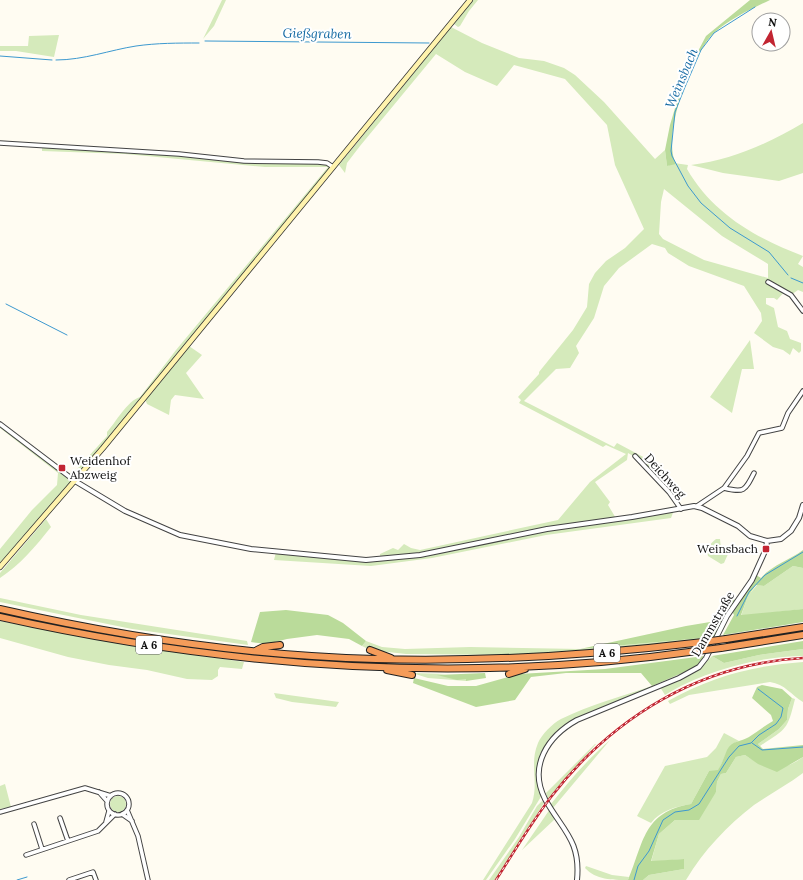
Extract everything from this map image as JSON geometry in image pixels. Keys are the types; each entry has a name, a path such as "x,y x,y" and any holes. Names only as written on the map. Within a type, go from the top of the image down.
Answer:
{"highway":[{"name":"A 6","path":"0,609 100,630 255,650 394,659 511,659 612,652 726,639 803,626"},
{"name":"A 6","path":"0,617 61,630 160,647 243,658 378,667 530,666 631,659 721,648 803,635"},
{"path":"255,650 263,647 280,645"},
{"path":"370,650 394,659"},
{"path":"509,674 530,666"},
{"path":"378,667 412,675"}],"main road":[{"path":"0,567 75,481 470,0"}],"street":[{"path":"0,143 125,150 266,162 318,162 327,163 334,167"},
{"path":"768,282 791,295 803,311"},
{"path":"0,424 75,481 125,512 180,535 251,549 366,560 420,555 547,528 632,517 697,506 724,488 747,456 760,433 782,428 788,413 803,391"},
{"name":"Deichweg","path":"635,456 669,492 681,509"},
{"path":"724,488 741,491 744,490 754,473"},
{"path":"697,506 738,526 750,536 767,541 780,539 792,531 799,518 803,505"},
{"name":"Dammstraße","path":"577,880 576,854 566,829 545,799 540,784 540,769 544,752 551,740 564,728 577,720 679,678 696,669 702,663 727,616 752,580 766,549 767,541"},
{"path":"0,812 85,788 111,796"},
{"path":"99,792 107,802 110,811 106,822"},
{"path":"107,802 111,796 117,793 126,796 129,804 127,810 122,814"},
{"path":"127,810 138,836 148,880"},
{"path":"110,811 115,814 122,814 133,822"},
{"path":"26,855 98,831 115,814"},
{"path":"60,818 68,841"},
{"path":"34,824 42,849"},
{"path":"69,880 93,872 96,880"}],"green space":[{"path":"222,0 226,0 214,26 203,39"},
{"path":"473,0 478,0 458,27 454,24"},
{"path":"750,0 770,0 727,23 714,33 705,43 688,76 681,96 673,135 672,151 676,164 667,166 665,150 670,125 684,78 706,36"},
{"path":"451,27 482,43 519,58 544,61 564,68 575,75 604,102 655,159 665,150 667,166 674,163 688,165 687,169 698,185 709,199 723,212 752,232 803,256 798,264 803,267 803,292 798,290 791,295 785,291 777,300 774,298 766,298 766,304 774,308 778,327 787,331 790,339 801,343 801,351 799,353 793,348 790,355 783,350 773,347 754,333 762,321 761,313 744,286 689,266 668,253 665,248 652,244 619,268 604,286 594,318 576,346 579,353 570,368 556,369 524,401 614,447 617,443 647,459 656,474 661,470 662,472 655,478 635,457 628,453 627,460 595,482 610,502 608,505 617,520 674,510 671,518 546,535 432,558 371,566 274,560 276,552 380,559 380,554 393,548 398,550 404,544 411,548 420,550 558,520 590,482 626,454 606,445 603,447 519,403 521,400 518,397 539,374 539,372 573,330 587,307 589,284 595,273 606,261 625,248 644,229 615,165 607,125 565,79 514,65 497,86 465,72 436,54 347,163 345,173 339,165","holes":["664,189 722,236 768,264 768,278 704,260 663,239 659,234 661,202"]},
{"path":"59,35 54,57 16,51 0,51 0,46 28,46 29,36"},
{"path":"803,123 803,173 779,181 723,173 691,165 706,163 750,150"},
{"path":"42,146 110,149 244,161 327,163 333,167 103,448 0,564 0,549 32,510 57,485 58,473 0,428 0,424 70,477 107,436 107,432 126,407 135,399 140,397 176,350 328,167 265,167 125,154 42,151"},
{"path":"750,340 754,369 742,369 732,413 710,397"},
{"path":"189,346 202,355 186,373 204,399 175,395 171,400 169,415 147,404 145,399"},
{"path":"46,519 51,527 21,561 0,578 0,573"},
{"path":"716,539 720,539 721,549 728,554 724,563 721,564 708,556 709,546"},
{"path":"803,550 803,568 793,566 764,586 756,585 748,596 741,615 803,609 803,622 723,635 734,615 732,611 756,575 761,578 765,573"},
{"path":"793,566 803,568 803,609 741,616 748,596 757,585 764,586"},
{"path":"731,597 735,597 734,602 714,637 580,649 716,621 722,616"},
{"path":"0,598 81,615 247,641 248,645 132,629 0,602"},
{"path":"286,610 328,615 343,623 366,641 362,646 349,639 317,635 287,639 267,644 251,642 260,612"},
{"path":"0,621 110,642 244,662 242,669 220,667 218,670 218,676 212,680 187,679 147,670 109,665 68,657 0,638"},
{"path":"714,637 699,640 578,652 516,655 406,654 370,650 362,646 366,641 382,647 405,649 470,647 581,649"},
{"path":"803,641 803,649 759,655 724,663 712,656"},
{"path":"803,649 803,656 768,659 731,667 696,679 665,695 660,687 689,676 707,662 712,656 724,663 759,655"},
{"path":"704,656 696,667 652,686 641,673 566,673 531,677 515,700 476,707 413,683 414,678 448,686 476,686 519,674 605,669"},
{"path":"803,662 803,702 784,687 770,682 689,695 670,704 668,701 701,685 733,674 767,666"},
{"path":"412,673 445,674 438,675 466,679 466,681 428,678"},
{"path":"485,673 486,678 466,681 466,679 457,680 437,675"},
{"path":"762,685 782,689 792,698 788,709 787,720 779,729 758,744 763,749 803,745 803,757 777,772 758,764 745,755 736,757 726,773 721,774 717,782 716,792 699,820 675,820 659,834 651,861 684,859 684,869 649,875 643,880 628,880 642,841 654,822 663,814 675,808 691,804 709,771 718,770 731,744 746,739 773,721 771,715 752,698 757,687"},
{"path":"652,686 653,687 578,717 563,726 549,739 540,758 542,795 515,839 486,880 483,880 532,803 535,788 535,751 538,743 551,726 561,719 583,709"},
{"path":"274,693 339,702 336,707 292,702 276,698"},
{"path":"792,698 795,699 788,723 785,728 776,736 760,746 758,744 779,729 787,720 788,709"},
{"path":"724,733 739,741 735,743 726,753 718,771 709,771 691,804 680,806 664,812 651,823 637,816 665,766 707,757 716,748"},
{"path":"610,740 553,808 551,804 565,787 586,763"},
{"path":"596,744 548,799 546,793"},
{"path":"745,755 760,764 774,768 788,766 803,757 803,773 754,805 735,821 708,849 686,880 643,880 649,875 684,869 683,859 651,862 659,834 675,820 716,792 717,782 721,774 726,773 736,757"},
{"path":"5,784 11,807 0,809 0,786"},
{"path":"118,796 124,798 126,804 124,810 118,812 112,810 110,804 112,798"},
{"path":"542,801 544,803 495,880 489,880 519,837 537,806"},
{"path":"550,809 564,832 555,819 522,850"},
{"path":"564,832 571,845 575,862 569,842"},
{"path":"575,862 576,869 576,880 575,874"},
{"path":"586,866 612,875 629,877 628,880 616,880 599,877 589,872 585,868"}],"waterway":[{"name":"Weinsbach","path":"755,7 714,33 701,50 675,112 671,151 672,156 688,186 701,203 730,228 769,252 788,275"},
{"name":"Gießgraben","path":"205,41 429,43"},
{"name":"Gießgraben","path":"56,60 66,60 144,45 199,43"},
{"name":"Gießgraben","path":"0,56 52,60"},
{"name":"Weinsbach","path":"791,278 803,283"},
{"path":"6,304 67,335"},
{"name":"Weinsbach","path":"737,616 749,592 765,575 803,552"},
{"name":"Weinsbach","path":"634,880 638,866 649,851 663,820 675,812 689,810 699,804 729,757 739,746 751,743 759,735 776,724 781,717 783,708 758,689"},
{"path":"752,743 762,750 803,747"},
{"path":"17,880 27,877"}],"railway":[{"path":"496,880 551,797 576,768 603,742 632,719 662,699 695,683 729,671 765,662 803,658"}],"place":[{"name":"Weidenhof Abzweig","path":"62,468"},
{"name":"Weinsbach","path":"766,549"}]}
